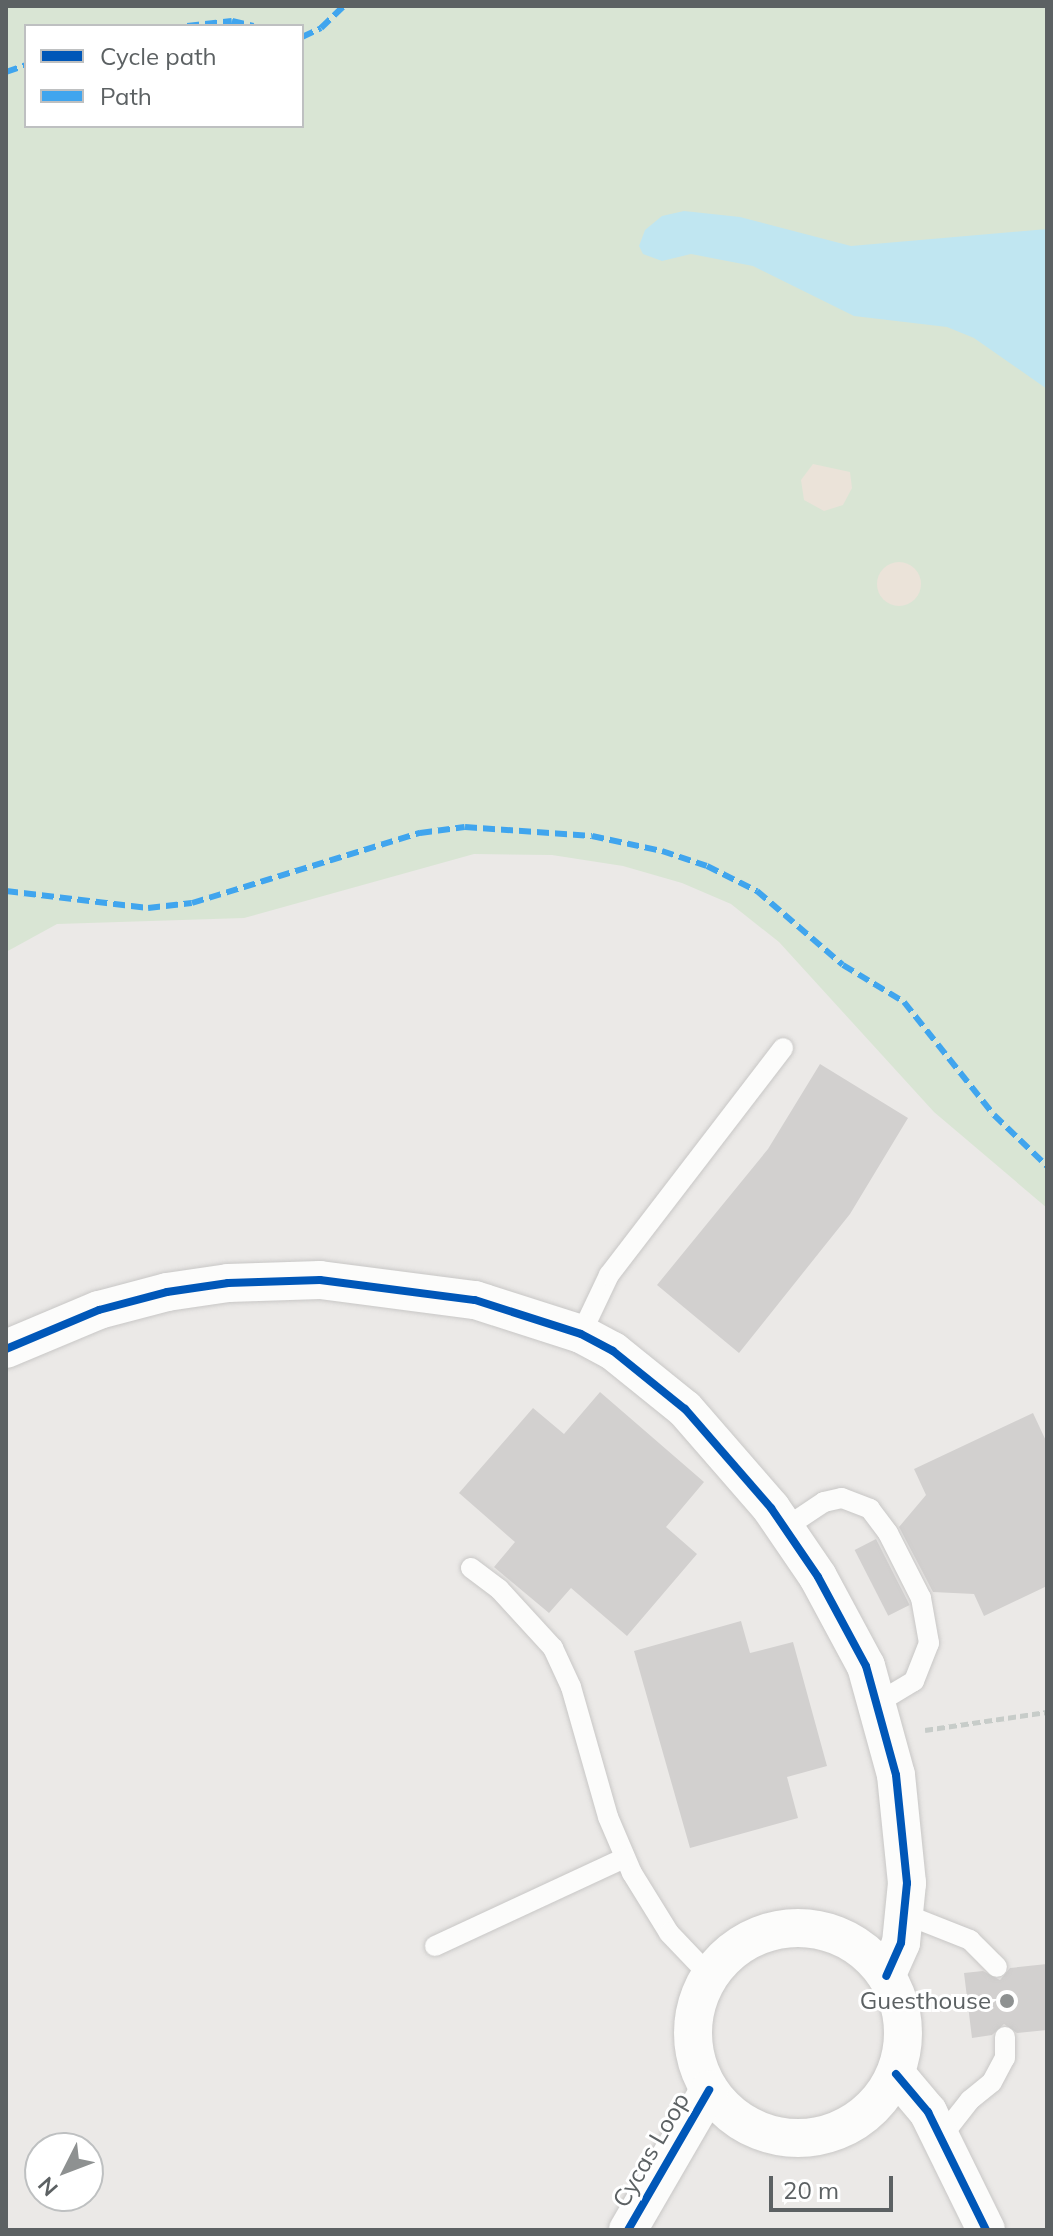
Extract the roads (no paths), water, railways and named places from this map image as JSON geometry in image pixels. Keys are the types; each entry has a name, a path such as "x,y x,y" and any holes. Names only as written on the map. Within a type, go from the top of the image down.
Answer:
{"street":[{"path":"6,1349 99,1310 167,1292 228,1283 320,1280 475,1300 581,1334 613,1351 685,1409 785,1528 842,1616 884,1719 907,1915 886,1976"},
{"name":"Cycas Loop","path":"808,1928 839,1936 865,1952 886,1976 901,2021 903,2042 896,2074 879,2102 853,2123 823,2136 791,2139 750,2126 709,2090 692,2037 694,2010 722,1958 748,1940 777,1929 808,1928"},
{"path":"896,2074 917,2096 941,2137 986,2230"},
{"name":"Cycas Loop","path":"628,2230 709,2090"}],"lane":[{"path":"581,1334 609,1275 783,1048"},
{"path":"785,1528 824,1502 842,1498 870,1509 888,1533 921,1598 929,1643 914,1681 884,1719"},
{"path":"471,1568 499,1589 553,1648 571,1687 608,1817 625,1858 669,1933 710,1976"},
{"path":"435,1946 625,1858"},
{"path":"907,1915 970,1940 997,1967"},
{"path":"941,2137 970,2100 992,2082 1005,2058 1005,2037"}],"water":[{"path":"684,211 740,217 851,246 1047,229 1047,389 974,338 947,327 854,316 753,266 691,254 662,261 643,254 639,246 645,230 662,216"}],"place":[{"name":"Guesthouse","path":"1007,2001"}]}
